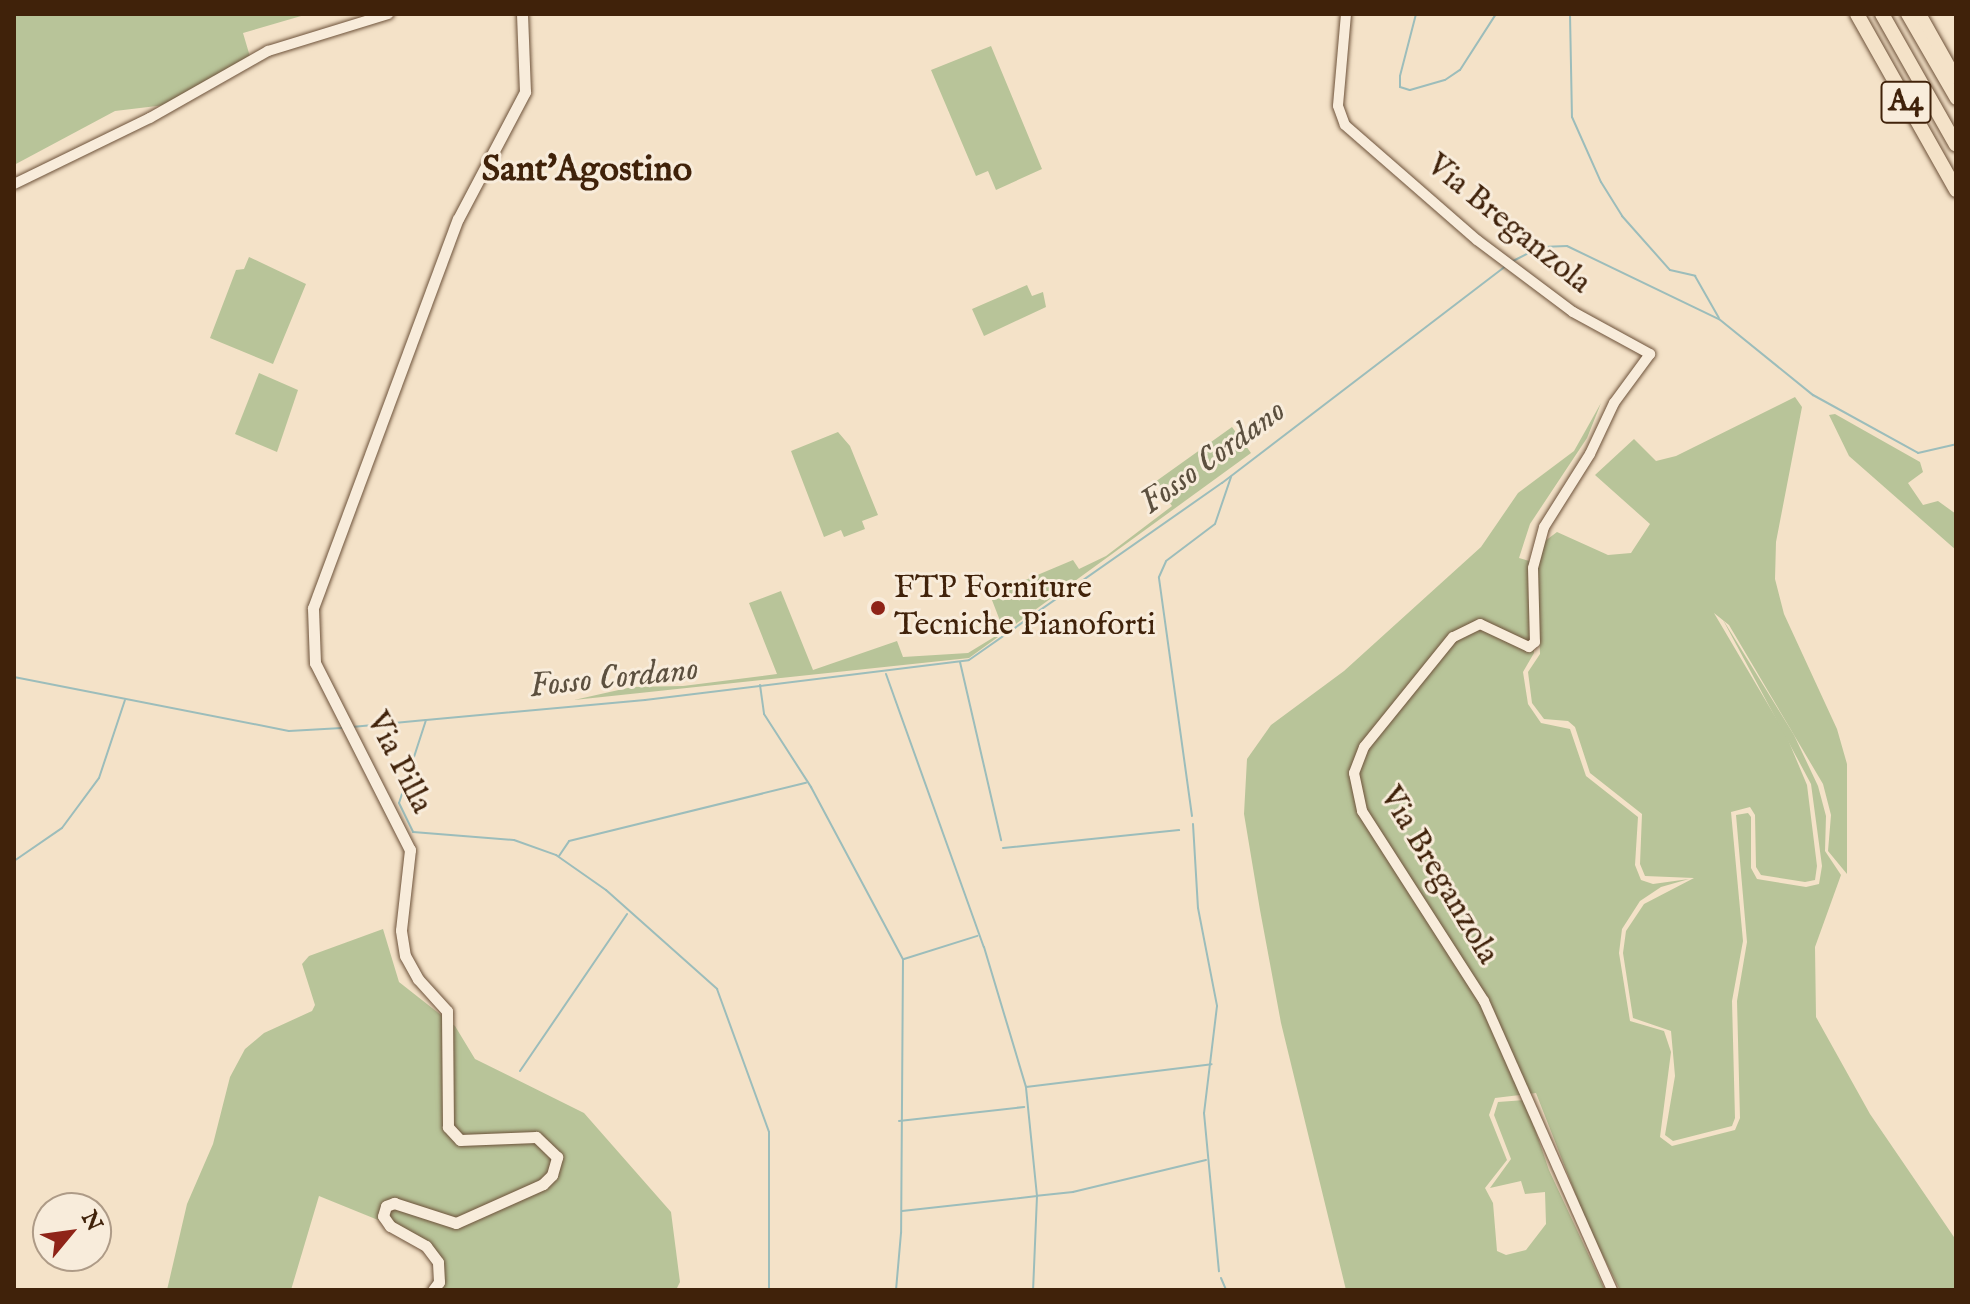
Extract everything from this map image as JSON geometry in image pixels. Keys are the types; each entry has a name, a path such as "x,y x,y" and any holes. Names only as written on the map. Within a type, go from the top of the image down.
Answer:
{"highway":[{"name":"A4","path":"1857,14 1956,190"},
{"name":"A4","path":"1882,14 1956,145"},
{"path":"1907,14 1956,99"},
{"path":"1920,14 1956,78"}],"main road":[{"name":"Via Pilla","path":"433,1290 439,1282 438,1262 426,1246 390,1226 383,1216 386,1206 394,1203 456,1223 543,1184 552,1175 557,1157 536,1137 460,1140 448,1127 447,1011 418,979 405,956 401,930 410,850 354,733 315,663 313,608 458,219 525,92 522,14"}],"street":[{"path":"14,184 150,118 268,51 388,14"},
{"name":"Via Breganzola","path":"1346,14 1340,58 1341,119 1503,259 1599,329 1644,350 1649,361 1614,403 1590,454 1544,527 1533,568 1535,642 1529,647 1480,624 1453,637 1364,747 1356,761 1355,783 1362,811 1484,1001 1612,1290"}],"green space":[{"path":"14,14 308,14 243,33 251,60 165,105 115,111 14,165"},
{"path":"991,46 1042,169 996,190 988,171 976,176 931,70"},
{"path":"249,257 306,284 273,364 210,338 236,270 244,269"},
{"path":"1027,285 1032,296 1043,292 1046,307 984,336 972,309"},
{"path":"259,373 298,390 277,452 235,434"},
{"path":"1795,397 1802,407 1776,542 1775,579 1784,614 1837,729 1847,764 1847,874 1828,851 1831,815 1823,784 1729,625 1714,613 1786,735 1807,785 1817,866 1815,880 1805,882 1761,875 1756,867 1755,815 1750,807 1731,812 1743,941 1732,1001 1735,1118 1732,1126 1673,1141 1665,1135 1675,1076 1671,1031 1633,1018 1623,953 1626,931 1644,904 1694,878 1645,876 1640,864 1642,814 1590,773 1575,727 1568,721 1544,719 1532,703 1528,672 1540,654 1537,568 1545,541 1557,532 1608,555 1631,553 1650,524 1595,475 1634,439 1656,461 1676,456"},
{"path":"1601,403 1587,438 1530,524 1519,558 1533,562 1534,653 1523,672 1528,704 1541,723 1570,729 1586,776 1638,817 1635,865 1641,880 1653,884 1689,879 1661,887 1640,901 1622,929 1619,953 1630,1021 1664,1031 1671,1052 1660,1137 1672,1146 1735,1130 1740,1118 1737,1001 1747,942 1736,815 1748,813 1751,817 1751,868 1757,879 1806,887 1819,884 1822,866 1811,784 1722,618 1794,735 1818,786 1826,816 1825,851 1841,875 1815,947 1816,1017 1870,1114 1956,1240 1956,1290 1620,1290 1588,1226 1536,1093 1495,1098 1489,1115 1507,1160 1485,1188 1493,1203 1497,1251 1506,1255 1526,1250 1546,1224 1545,1192 1525,1194 1521,1181 1490,1188 1511,1159 1494,1115 1498,1102 1525,1100 1549,1170 1605,1290 1346,1290 1281,1023 1244,814 1247,759 1271,725 1344,671 1481,547 1518,493 1574,451"},
{"path":"1835,414 1920,462 1923,472 1908,483 1923,505 1938,501 1956,514 1956,550 1849,456 1829,415"},
{"path":"1232,427 1251,453 969,658 574,700 632,687 683,686 777,674 749,603 781,591 813,670 897,641 903,657 968,653 1004,631 990,595 1073,560 1079,569 1106,556 1172,506 1155,482"},
{"path":"838,432 850,446 878,515 862,521 865,529 844,537 841,530 824,537 791,451"},
{"path":"383,929 399,982 455,1026 475,1059 584,1113 671,1212 680,1282 676,1290 428,1290 438,1273 424,1248 383,1222 319,1196 291,1290 167,1290 187,1204 213,1144 230,1077 245,1049 264,1033 312,1011 315,1005 302,964 309,956"}],"waterway":[{"path":"1416,14 1400,76 1400,87 1410,90 1445,80 1460,70 1496,14"},
{"path":"1570,14 1572,117 1601,182 1622,216 1670,270 1695,276 1719,318"},
{"name":"Fosso Cordano","path":"1513,261 1541,247 1567,246 1719,319 1813,395 1918,453 1956,444"},
{"name":"Fosso Cordano","path":"426,720 645,700 969,660 1222,483 1505,267"},
{"path":"1192,816 1159,577 1166,561 1215,524 1231,477"},
{"path":"960,662 1001,840"},
{"path":"886,674 984,947 1026,1087"},
{"path":"14,677 289,731 342,728"},
{"path":"760,685 764,714 811,787 903,959 901,1233 896,1290"},
{"path":"14,861 62,828 99,778 125,700"},
{"path":"352,727 426,720 399,803 413,832 514,840 556,855 606,890 717,989 769,1132 769,1290"},
{"path":"559,856 569,841 806,783"},
{"path":"1193,824 1198,908 1217,1006 1204,1113 1219,1271"},
{"path":"1003,848 1179,830"},
{"path":"520,1071 627,914"},
{"path":"904,959 977,936"},
{"path":"1206,1160 1073,1192 1037,1196 1026,1087 1212,1064"},
{"path":"899,1121 1024,1107"},
{"path":"902,1211 1037,1196 1033,1290"},
{"path":"1221,1278 1226,1290"}],"place":[{"name":"FTP Forniture Tecniche Pianoforti","path":"878,608"}],"district":[{"name":"Sant'Agostino","path":"587,171"}]}
